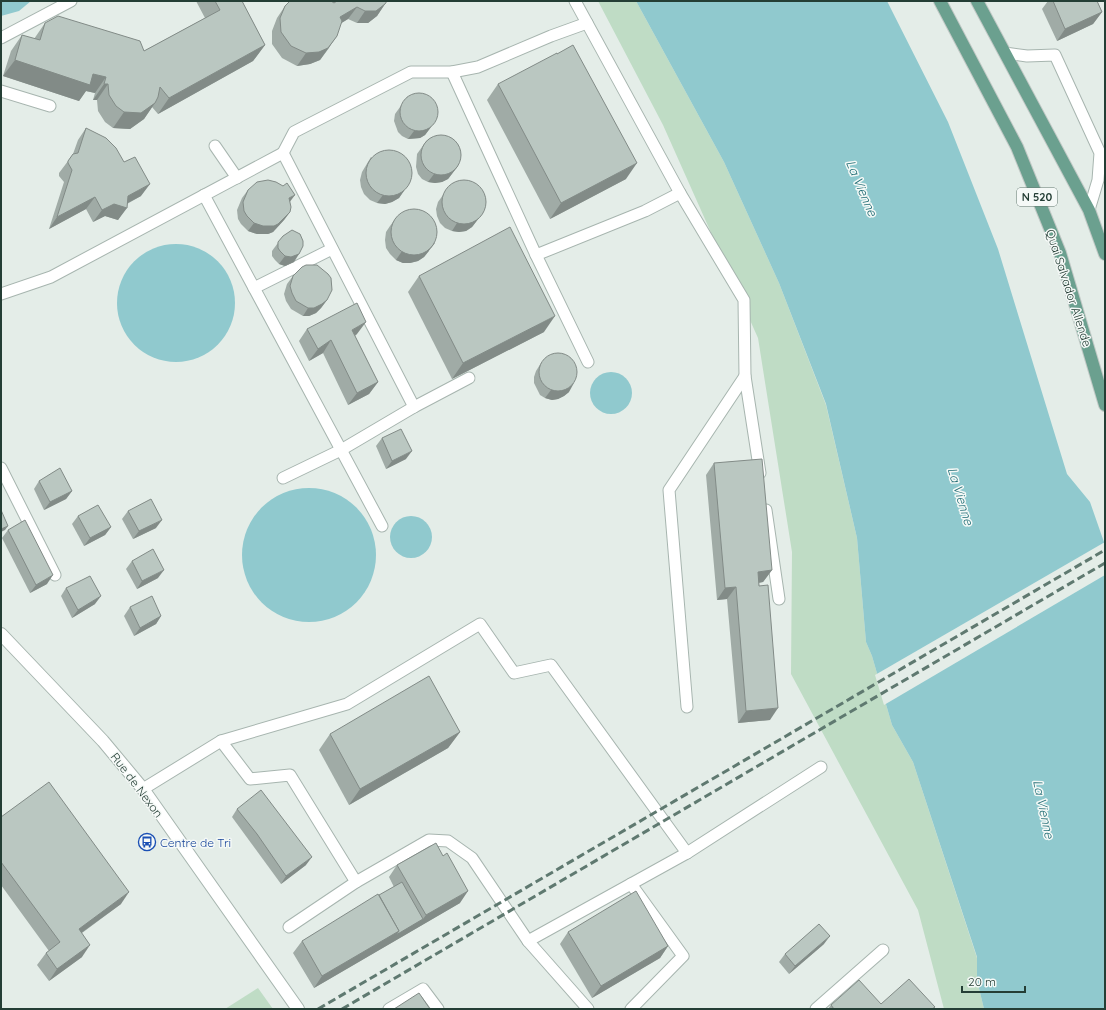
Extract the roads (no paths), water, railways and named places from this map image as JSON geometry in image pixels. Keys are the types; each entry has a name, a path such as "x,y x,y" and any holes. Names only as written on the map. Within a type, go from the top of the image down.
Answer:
{"main road":[{"name":"Quai Salvador Allende","path":"940,1 1017,147 1060,252 1105,405"},
{"name":"N 520","path":"977,1 1089,210 1105,254"}],"street":[{"name":"Rue de Nexon","path":"1,634 103,741 143,789 298,1009"}],"lane":[{"path":"1,38 71,1"},
{"path":"575,1 680,193 744,300 745,376 762,484"},
{"path":"1,294 51,276 237,178 283,153 294,132 411,72 452,72 478,67 587,22"},
{"path":"1005,53 1027,56 1056,55 1100,153 1098,180 1089,210"},
{"path":"452,72 536,254 588,362"},
{"path":"1,91 50,106"},
{"path":"215,146 237,178"},
{"path":"283,153 414,407"},
{"path":"536,254 645,211 680,193"},
{"path":"204,195 382,526"},
{"path":"254,288 332,249"},
{"path":"687,707 669,490 745,376"},
{"path":"283,478 341,450 414,407 469,378"},
{"path":"1,468 55,575"},
{"path":"764,499 779,599"},
{"path":"143,789 221,741 347,704 480,624 514,673 551,665 688,853"},
{"path":"221,741 250,779 290,775 356,882"},
{"path":"528,941 688,853 821,767"},
{"path":"289,927 356,882 429,840 448,841 472,858 528,941 588,1009"},
{"path":"631,884 683,956 631,1009"},
{"path":"816,1009 882,950"},
{"path":"389,1009 423,989 438,1009"}],"water":[{"path":"1,1 31,1 19,11 1,16"},
{"name":"La Vienne","path":"636,1 887,1 948,122 998,249 1067,474 1090,502 1105,545 1105,1009 984,1009 977,980 977,957 913,762 892,725 872,656 866,642 857,538 826,404 779,283 724,162"},
{"path":"176,244 199,248 218,261 231,280 235,303 231,326 218,345 199,358 176,362 153,358 134,345 121,326 117,303 121,280 134,261 153,248"},
{"path":"607,372 615,372 626,378 632,389 632,397 626,408 615,414 607,414 596,408 590,397 590,389 596,378"},
{"path":"309,488 334,493 356,508 371,530 376,555 371,580 356,602 334,617 309,622 284,617 262,602 247,580 242,555 247,530 262,508 284,493"},
{"path":"411,516 426,522 432,537 426,552 411,558 396,552 390,537 396,522"}],"railway":[{"path":"318,1009 1105,550"},
{"path":"342,1009 1105,563"}],"place":[{"name":"Centre de Tri","path":"147,842"}]}
